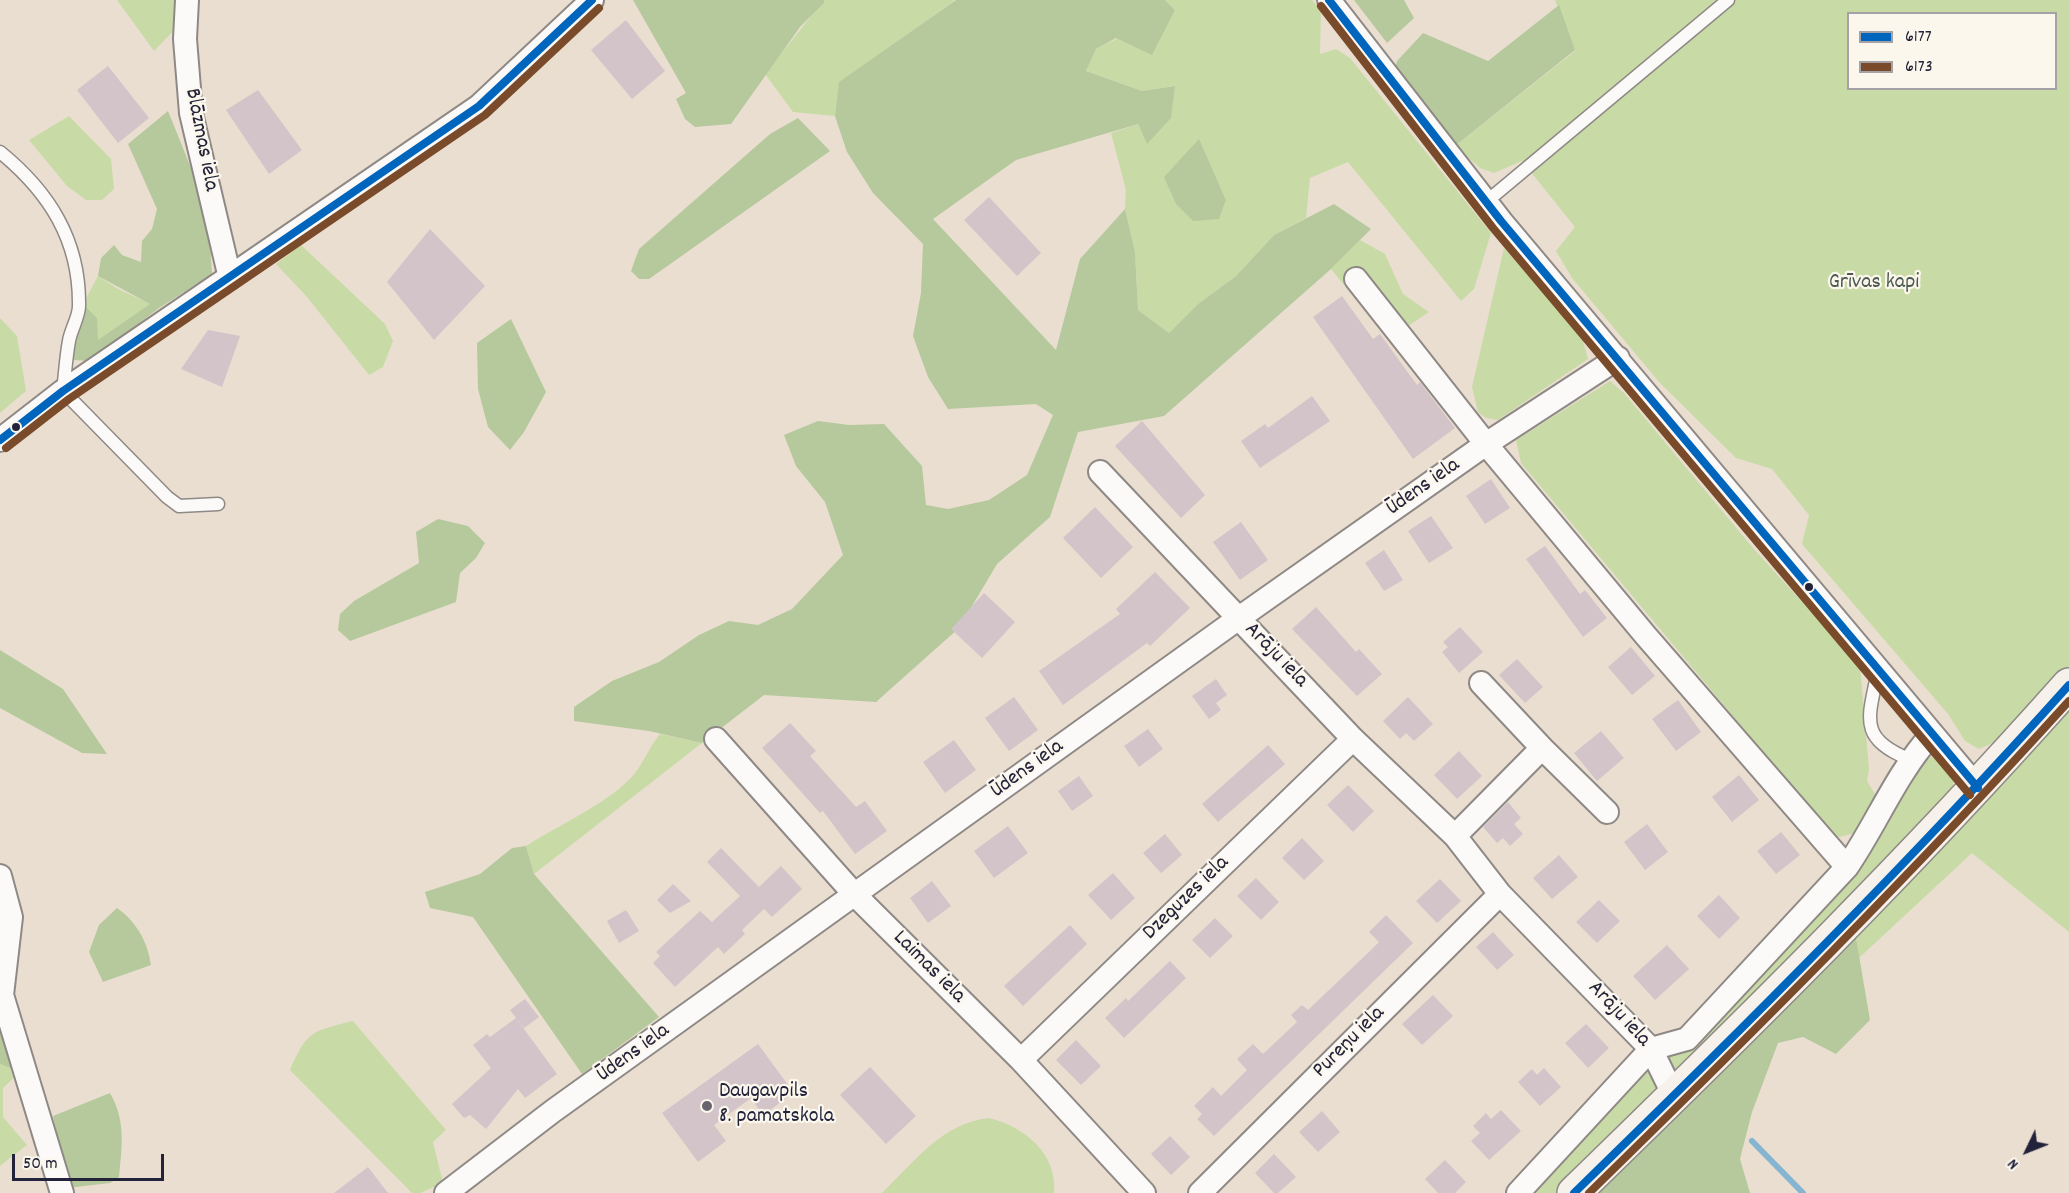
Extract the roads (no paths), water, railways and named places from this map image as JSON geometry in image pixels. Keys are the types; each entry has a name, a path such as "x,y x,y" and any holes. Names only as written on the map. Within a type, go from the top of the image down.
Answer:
{"main road":[{"path":"1574,1193 1978,788 2069,685"}],"street":[{"name":"Blāzmas iela","path":"187,0 185,39 191,113 230,278"},
{"path":"0,440 63,391 479,106 592,0"},
{"path":"1329,0 1486,202 1978,788"},
{"path":"1356,279 1486,444 1646,636 1847,867"},
{"name":"Ūdens iela","path":"446,1193 553,1111 1239,618 1486,444 1618,358"},
{"name":"Arāju iela","path":"1100,472 1353,739 1455,836 1500,894 1651,1049 1674,1095"},
{"path":"1481,683 1607,812"},
{"path":"1518,1193 1651,1049 1687,1039 1847,867 1864,842 1909,759 1932,734"},
{"name":"Laimas iela","path":"716,739 855,895 1021,1060 1144,1193"},
{"name":"Dzeguzes iela","path":"1021,1060 1353,739"},
{"path":"1455,836 1542,748"},
{"path":"0,876 10,917 2,995 62,1193"},
{"name":"Pureņu iela","path":"1200,1193 1500,894"}],"lane":[{"path":"1486,202 1728,0"},
{"path":"0,152 19,168 50,201 71,248 79,308 69,340 63,391 167,497 179,506 218,504"},
{"path":"1878,671 1869,715 1871,730 1887,750 1909,759"}],"waterway":[{"path":"1752,1141 1803,1193"}],"place":[{"name":"Daugavpils 8. pamatskola","path":"707,1106"}],"park label":[{"name":"Grīvas kapi","path":"1874,284"}]}
